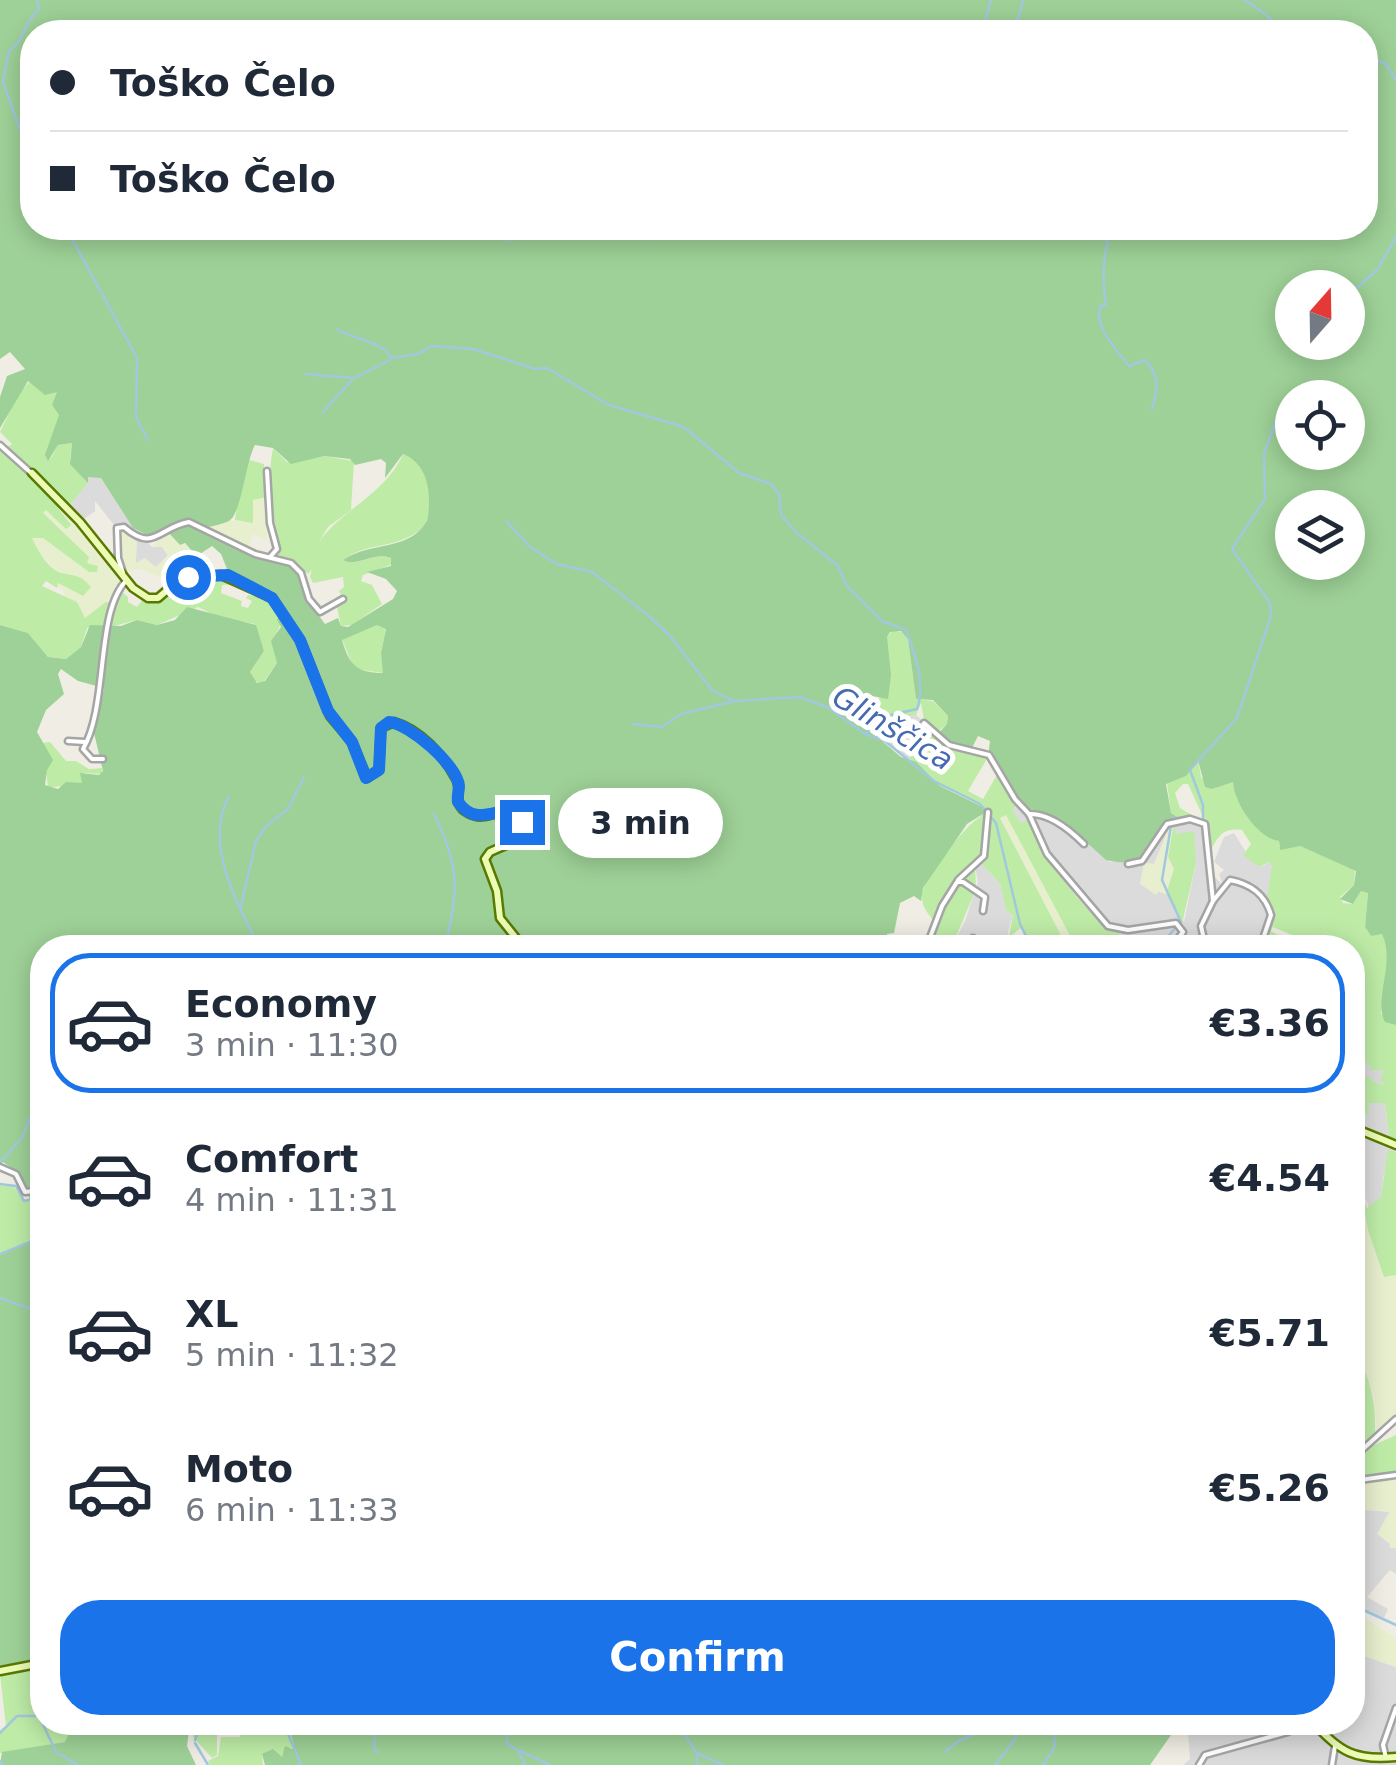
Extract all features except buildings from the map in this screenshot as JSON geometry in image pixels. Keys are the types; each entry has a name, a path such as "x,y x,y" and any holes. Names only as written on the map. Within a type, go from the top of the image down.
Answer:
{"street":[{"path":"0,445 45,484 138,592 154,600 183,578 225,575 272,598 300,640 328,711 352,742 366,778 379,770 381,728 394,722 412,730 432,747 457,780 458,802 467,812 482,817 507,809 520,813 522,822 508,844 487,854 485,860 497,892 500,918 514,935"},
{"path":"267,471 270,524 278,549 270,557"},
{"path":"103,759 92,759 84,747 90,739 100,695 112,605 125,577 116,538 120,527 152,540 189,522 255,554 297,568 309,600 320,612 343,599"},
{"path":"924,723 949,745 989,755 1029,814 1047,854 1108,926 1128,930 1176,923 1183,932 1181,935"},
{"path":"68,742 76,744 90,739"},
{"path":"931,935 957,882 984,856 988,812"},
{"path":"1029,814 1036,813 1068,830 1084,844"},
{"path":"1128,864 1142,861 1166,824 1201,821 1213,901"},
{"path":"1201,935 1213,901 1230,880 1248,884 1260,894 1271,915 1264,935"},
{"path":"957,882 964,882 985,897 983,911"},
{"path":"1365,1133 1396,1144"},
{"path":"0,1167 16,1174 26,1192 30,1192"},
{"path":"1365,1447 1396,1419"},
{"path":"1365,1479 1396,1475"},
{"path":"0,1672 30,1666"},
{"path":"1386,1758 1383,1745 1396,1708"},
{"path":"1199,1765 1205,1755 1277,1735"},
{"path":"1325,1735 1335,1746 1362,1759 1396,1757"},
{"path":"1332,1765 1335,1746"}],"shaded area":[{"path":"96,475 133,528 152,547 162,547 168,555 156,567 135,563 137,539 118,530 95,501 95,511 81,521 68,507 88,483 88,477"},
{"path":"893,715 916,715 928,725 909,759 869,732 876,723"},
{"path":"1020,805 1071,828 1110,862 1144,857 1160,827 1172,820 1203,820 1209,871 1223,885 1219,874 1224,870 1214,862 1224,837 1234,833 1251,860 1260,867 1270,862 1274,869 1272,916 1265,935 1120,935 1122,932 1106,926 1062,876 1041,848 1029,820 1021,824 1011,810","holes":["1167,833 1181,834 1196,863 1184,922 1166,894 1155,894 1141,884 1145,867 1154,864"]},
{"path":"981,863 1000,884 1006,910 1013,915 1008,935 958,935 978,882 975,866"},
{"path":"1365,1046 1369,1063 1384,1070 1385,1083 1365,1097"},
{"path":"1369,1103 1385,1103 1389,1138 1396,1142 1396,1159 1395,1152 1384,1174 1381,1197 1369,1208 1365,1198 1365,1114"},
{"path":"1365,1510 1391,1512 1377,1534 1396,1548 1396,1574 1390,1570 1367,1597 1388,1609 1384,1618 1365,1610"},
{"path":"1365,1656 1396,1667 1396,1765 1183,1765 1190,1759 1188,1735 1365,1735"}],"green space":[{"path":"0,0 1396,0 1396,1025 1385,1022 1382,1013 1386,945 1382,934 1371,936 1365,927 1368,893 1361,891 1353,904 1340,899 1354,885 1356,871 1300,846 1280,850 1279,841 1263,833 1248,818 1233,782 1212,789 1205,787 1198,760 1186,776 1166,784 1171,813 1180,819 1160,827 1141,857 1128,862 1106,860 1071,828 1040,811 1024,808 988,757 990,741 978,736 969,754 949,748 935,737 947,724 948,716 933,700 916,699 908,639 901,631 890,632 887,637 891,675 888,699 852,692 842,708 857,725 868,729 901,757 916,762 940,786 989,810 967,824 923,888 921,901 914,896 900,903 894,933 517,935 502,916 487,858 518,834 522,812 504,809 483,814 468,808 459,799 461,786 432,744 395,720 380,725 379,759 369,776 331,713 312,663 274,597 229,574 221,554 212,546 194,558 177,557 192,551 167,531 188,523 166,529 153,538 133,528 101,478 88,477 88,483 70,464 72,443 58,445 48,461 45,455 59,415 52,405 57,392 45,395 28,381 0,428 0,397 7,376 25,369 10,352 0,359","holes":["255,445 273,448 291,464 324,456 350,459 355,465 381,459 386,463 385,478 403,454 418,465 427,482 427,521 419,531 400,542 343,560 391,558 391,566 367,572 386,579 397,591 393,599 348,627 341,626 338,618 325,624 308,601 296,569 191,523 205,528 229,521 237,508","377,625 386,629 381,653 383,673 360,669 351,661 342,640"]},
{"path":"31,380 58,392 52,405 59,415 50,460 58,445 72,443 70,459 88,483 68,507 6,448 12,444 0,432 17,396"},
{"path":"0,447 62,504 58,508 71,525 66,529 46,510 43,513 89,557 87,563 98,566 97,572 89,572 43,538 32,538 52,568 81,578 91,587 83,596 58,583 57,588 46,581 42,586 77,602 85,618 106,602 112,603 108,627 87,628 81,647 66,659 48,657 28,633 0,625"},
{"path":"273,448 287,462 324,456 354,461 351,510 328,527 318,543 386,480 403,454 424,474 429,495 425,526 404,539 343,560 354,562 386,556 392,558 393,564 363,575 361,581 372,585 382,604 352,625 341,626 337,607 344,601 339,591 344,587 343,577 313,583 312,570 308,574 292,562 275,557 281,550 270,500"},
{"path":"249,460 264,464 267,497 253,500 253,523 235,520"},
{"path":"267,497 271,530 266,534 268,541 253,534 249,546 265,551 264,556 205,528 230,520 242,522 253,499"},
{"path":"62,504 95,541 93,547 100,548 111,560 107,563 120,583 113,588 118,589 112,603 108,601 88,617 83,617 55,585 83,596 87,582 54,569 31,542 32,538 43,538 89,572 98,566 87,563 88,556 42,513 46,509 70,525 58,508"},
{"path":"120,529 137,539 136,563 145,558 156,567 168,556 162,547 152,547 167,531 180,545 187,544 192,554 177,554 181,566 160,577 139,569 126,572 119,559"},
{"path":"226,577 253,593 232,584 222,585 221,593 242,601 241,606 248,608 252,601 246,598 248,595 265,599 280,614 274,637 277,663 262,684 253,680 250,672 264,651 255,624 218,617 198,607 157,625 137,620 110,627 120,590 137,607 143,599 156,602 183,580"},
{"path":"187,607 256,625 264,651 250,672 257,683 265,681 277,663 271,641 281,627 277,620 281,612 298,642 322,704 352,747 360,773 367,781 380,771 384,728 394,725 416,736 436,754 451,777 454,799 467,814 482,817 517,813 521,817 511,835 483,857 496,906 514,935 30,935 30,1200 20,1174 3,1162 0,1165 0,625 28,633 48,657 66,659 81,647 90,625 121,626 137,620 157,625 175,620","holes":["61,669 78,681 104,688 94,733 103,771 99,775 80,773 82,783 66,782 58,789 45,785 53,760 37,732 46,710 64,694 58,674"]},
{"path":"377,625 386,628 381,653 384,673 354,669 342,639"},
{"path":"892,631 904,632 916,699 933,701 948,716 947,724 934,735 955,748 988,757 968,791 983,799 998,773 1018,805 1012,810 1021,823 1029,819 1068,885 1095,916 1122,932 1119,935 1070,935 1006,815 1000,818 1061,935 1025,935 1021,928 1009,935 1013,915 1006,910 1000,884 981,863 975,866 976,887 959,878 935,921 927,912 922,898 925,887 956,840 980,817 983,805 940,786 909,759 923,727 932,731 924,720 921,703 916,715 885,717 865,730 842,708 852,692 879,700 887,637"},
{"path":"50,742 66,761 76,761 89,769 102,768 102,774 82,773 82,783 48,788 43,743"},
{"path":"1198,760 1201,777 1212,789 1233,781 1249,817 1279,841 1279,847 1300,846 1355,870 1354,885 1340,897 1343,903 1353,904 1361,891 1368,892 1365,927 1371,936 1382,933 1388,953 1381,1014 1396,1025 1396,1142 1389,1138 1385,1103 1369,1103 1368,1115 1365,1114 1365,1077 1385,1084 1380,1081 1384,1070 1370,1070 1369,1063 1365,1063 1365,935 1292,935 1273,927 1271,931 1278,935 1265,935 1272,916 1267,899 1272,866 1269,862 1259,867 1243,855 1251,844 1242,830 1224,833 1208,855 1205,821 1188,784 1175,793 1180,808 1197,818 1180,819 1171,813 1167,782 1181,778"},
{"path":"1006,814 1024,844 1070,935 1061,935 1000,818"},
{"path":"1174,823 1168,857 1174,869 1172,879 1166,894 1159,891 1156,895 1140,884 1144,862 1154,864 1166,838 1164,830"},
{"path":"1174,823 1176,834 1194,831 1196,863 1182,924 1166,894 1174,869 1168,857"},
{"path":"959,883 974,894 957,935 933,935"},
{"path":"1388,1150 1396,1152 1396,1275 1384,1277 1365,1213 1365,1202 1367,1208 1381,1197"},
{"path":"0,1185 13,1186 25,1201 30,1200 30,1243 0,1254"},
{"path":"1365,1215 1385,1277 1396,1275 1396,1417 1377,1432 1374,1397 1365,1370"},
{"path":"30,1243 30,1664 0,1670 0,1254"},
{"path":"1365,1374 1373,1401 1375,1433 1365,1444"},
{"path":"1396,1435 1396,1474 1365,1478 1365,1448 1371,1441 1374,1445"},
{"path":"1396,1476 1396,1548 1390,1548 1389,1541 1377,1534 1390,1511 1365,1510 1365,1480"},
{"path":"1365,1618 1396,1638 1396,1667 1365,1656"},
{"path":"30,1668 30,1735 69,1735 66,1742 0,1753 0,1730 6,1726 0,1674"},
{"path":"68,1735 188,1735 187,1746 196,1765 0,1765 2,1752 65,1742"},
{"path":"217,1735 217,1755 212,1758 193,1737"},
{"path":"291,1735 294,1746 282,1757 262,1754 263,1765 210,1765 208,1761 218,1756 221,1737"},
{"path":"291,1735 1171,1735 1150,1765 265,1765 262,1754 273,1749 282,1757 285,1746 294,1746"}],"waterway":[{"path":"30,20 39,10 37,0"},
{"path":"985,20 991,0"},
{"path":"1016,20 1023,0"},
{"path":"1244,0 1273,20"},
{"path":"20,38 9,51 3,82 20,129"},
{"path":"1378,61 1386,64 1396,80"},
{"path":"1365,281 1377,270 1396,237"},
{"path":"73,240 137,358 136,417 148,440"},
{"path":"1104,240 1108,242 1106,305 1101,305 1100,322 1129,366 1145,360 1153,371 1156,389 1152,409"},
{"path":"337,329 380,347 392,358 418,354 432,346 473,349 535,369 547,368 609,405 684,427 739,473 771,484 779,494 781,515 797,533 838,566 847,586 882,621 906,630 920,679 917,709 886,716 865,734"},
{"path":"306,374 354,378 390,360"},
{"path":"323,412 352,380"},
{"path":"1203,818 1203,805 1190,770 1237,718 1271,616 1270,603 1232,549 1265,499 1264,454 1275,423"},
{"path":"506,521 531,548 557,564 592,572 649,616 670,636 712,690 734,701"},
{"name":"Glinščica","path":"633,724 662,727 681,714 735,701 800,697 829,708 865,734 885,741 934,781 980,804 996,823 1026,935"},
{"path":"241,906 256,841 266,826 288,809 304,777"},
{"path":"229,796 222,814 221,853 233,893 254,935"},
{"path":"434,814 453,865 453,910 448,935"},
{"path":"1172,818 1196,818"},
{"path":"1171,826 1162,880 1181,922"},
{"path":"1169,935 1177,926"},
{"path":"0,1162 22,1138 30,1118"},
{"path":"0,1184 16,1186 24,1201 30,1200"},
{"path":"0,1254 30,1242"},
{"path":"0,1298 30,1309"},
{"name":"Glinščica","path":"1365,1611 1396,1625"},
{"path":"0,1733 17,1716 30,1716"},
{"path":"48,1735 56,1752 78,1765"},
{"path":"195,1740 197,1735"},
{"path":"288,1735 301,1765"},
{"path":"375,1735 374,1749 378,1753"},
{"path":"507,1735 507,1744 518,1750 525,1765"},
{"path":"685,1735 697,1753 723,1765"},
{"path":"945,1752 972,1735"},
{"path":"995,1765 1016,1735"},
{"path":"1043,1765 1054,1748 1055,1735"},
{"path":"195,1743 208,1765"},
{"path":"520,1751 550,1765"},
{"path":"697,1753 697,1765"},
{"path":"0,1761 3,1765"}],"route":[{"path":"188,577 228,575 272,598 300,640 330,716 352,742 366,778 379,770 381,728 389,722 402,724 423,738 454,776 459,784 458,802 467,812 482,817 514,810 520,813 522,822"}]}
